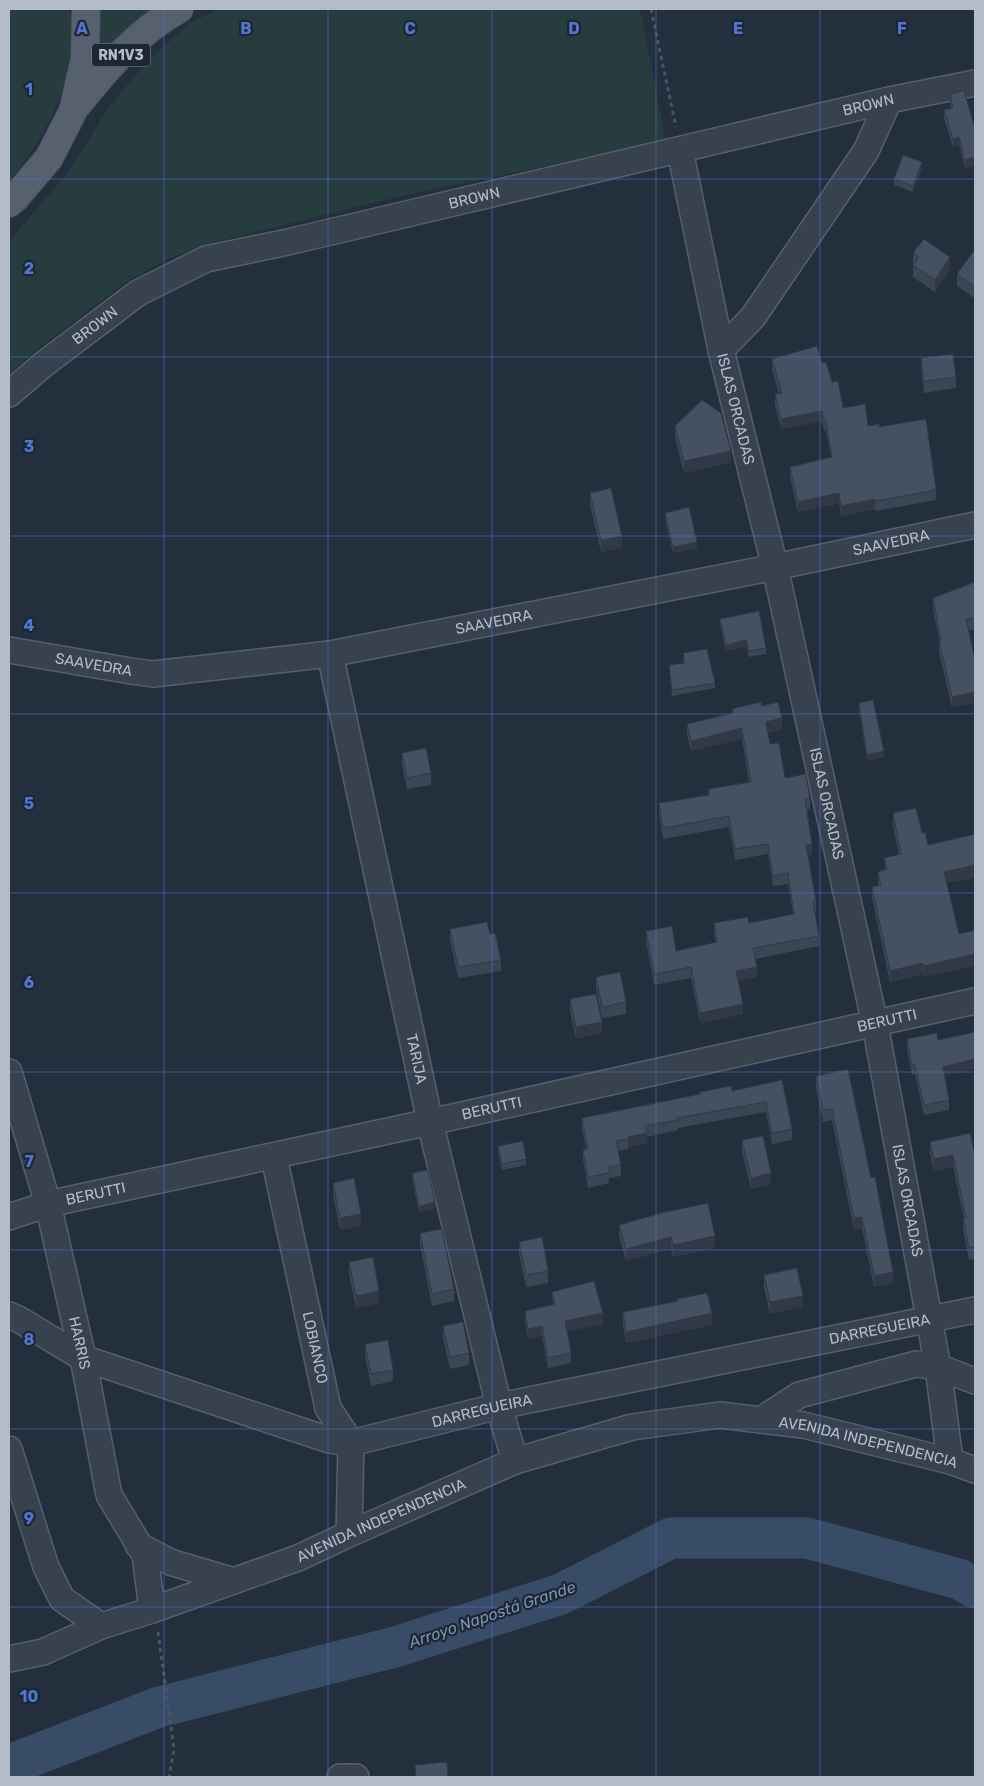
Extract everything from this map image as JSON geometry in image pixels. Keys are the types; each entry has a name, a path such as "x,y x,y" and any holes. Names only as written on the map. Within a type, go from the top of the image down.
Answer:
{"main road":[{"name":"RN1V3","path":"73,110 85,59 86,9"},
{"name":"RN1V3","path":"11,204 49,158 73,110 106,70 136,40 179,9"}],"street":[{"name":"BROWN","path":"9,394 44,364 138,293 206,259 308,237 889,100 975,83"},
{"path":"721,350 754,318 866,151 889,100"},
{"name":"ISLAS ORCADAS","path":"680,150 721,350 775,567 876,1024 938,1367 950,1461"},
{"name":"SAAVEDRA","path":"9,650 154,674 330,654 775,567 975,525"},
{"name":"TARIJA","path":"330,654 430,1122 499,1406 515,1461"},
{"name":"BERUTTI","path":"9,1217 48,1204 430,1122 975,1001"},
{"name":"HARRIS","path":"9,1072 48,1204 110,1495 145,1555 152,1610"},
{"name":"LOBIANCO","path":"274,1156 328,1408 351,1443"},
{"name":"DARREGUEIRA","path":"9,1315 82,1358 329,1440 351,1443 499,1406 975,1310"},
{"name":"AVENIDA INDEPENDENCIA","path":"761,1420 798,1395 916,1364 938,1367 975,1381"},
{"name":"AVENIDA INDEPENDENCIA","path":"9,1659 43,1652 101,1626 152,1610 298,1558 515,1461 632,1427 720,1415 803,1425 950,1461 975,1470"},
{"path":"349,1534 351,1443"},
{"path":"9,1449 46,1567 62,1599 101,1626"},
{"path":"138,1545 170,1562 234,1581"},
{"path":"340,1777 356,1777"}],"path":[{"path":"651,9 680,150"},
{"path":"161,1657 174,1749 169,1777"}],"green space":[{"path":"9,9 70,9 72,33 65,79 49,122 24,162 9,180"},
{"path":"101,9 158,9 98,59 101,43"},
{"path":"220,9 640,9 666,141 397,197 212,243 168,259 126,282 36,350 9,375 9,243 66,175 110,106 134,77 191,22"}],"building":[{"path":"964,91 975,129 975,157 965,160 959,137 953,139 944,110 953,108 950,94"},
{"path":"903,155 922,162 913,186 894,179"},
{"path":"924,239 950,257 935,280 913,265 919,257 913,253"},
{"path":"975,249 975,287 957,274"},
{"path":"817,346 822,363 826,362 832,382 838,381 843,408 865,404 868,426 879,424 879,427 926,419 936,490 841,506 839,493 798,502 790,467 832,457 826,421 824,421 822,411 781,419 775,394 782,393 772,359"},
{"path":"953,354 956,377 924,381 921,358"},
{"path":"702,400 721,413 731,451 684,461 675,426"},
{"path":"611,488 622,536 601,541 590,493"},
{"path":"689,507 697,542 673,547 665,513"},
{"path":"975,582 975,618 966,619 975,660 975,692 952,697 939,640 941,640 933,598"},
{"path":"759,611 766,648 749,651 746,640 726,645 720,619"},
{"path":"707,649 715,683 672,690 669,665 685,663 683,653"},
{"path":"873,700 884,751 867,755 859,703"},
{"path":"761,702 762,706 778,702 782,718 766,722 770,744 779,743 785,778 806,774 810,799 805,800 812,844 806,845 816,901 813,902 819,936 753,948 757,967 736,971 743,1004 700,1013 691,967 654,974 646,931 672,926 676,951 717,942 714,923 748,917 749,923 794,914 788,873 773,876 768,844 735,849 729,816 663,828 659,803 709,795 708,789 751,782 742,728 691,741 687,724 733,713 732,709"},
{"path":"426,748 431,773 407,778 402,753"},
{"path":"916,808 922,833 925,832 928,845 975,834 975,865 944,872 959,934 975,930 975,954 924,966 923,963 890,971 872,887 881,885 878,872 887,869 884,858 901,854 893,813"},
{"path":"487,922 490,934 495,933 501,960 458,967 450,929"},
{"path":"620,972 626,1002 602,1007 596,977"},
{"path":"596,994 602,1022 576,1027 570,999"},
{"path":"975,1032 975,1059 943,1067 949,1100 924,1105 915,1064 912,1065 907,1039 937,1033 938,1040"},
{"path":"848,1069 871,1178 875,1177 893,1272 874,1276 862,1217 854,1218 832,1109 823,1110 816,1076"},
{"path":"782,1080 792,1129 772,1133 766,1102 677,1118 678,1120 645,1126 647,1133 616,1141 621,1165 609,1167 609,1173 588,1177 583,1150 588,1149 582,1118 731,1086 732,1091"},
{"path":"970,1133 975,1155 975,1247 969,1248 963,1218 966,1218 953,1155 934,1159 930,1142"},
{"path":"763,1136 771,1173 751,1178 742,1140"},
{"path":"523,1141 526,1159 502,1164 498,1146"},
{"path":"428,1170 435,1202 419,1206 412,1173"},
{"path":"354,1178 361,1214 340,1218 333,1183"},
{"path":"708,1203 715,1236 673,1245 671,1237 626,1249 619,1225 661,1213"},
{"path":"442,1229 454,1289 432,1294 420,1233"},
{"path":"542,1237 548,1271 526,1275 519,1242"},
{"path":"373,1257 379,1291 356,1296 349,1262"},
{"path":"797,1268 803,1296 770,1302 764,1275"},
{"path":"594,1281 603,1313 565,1321 571,1353 548,1358 542,1326 528,1329 525,1311 555,1304 552,1292"},
{"path":"707,1293 712,1313 626,1332 623,1312"},
{"path":"463,1322 469,1353 450,1357 443,1326"},
{"path":"388,1340 393,1370 371,1374 365,1344"},
{"path":"447,1762 448,1777 416,1777 415,1765"}],"waterway":[{"name":"Arroyo Napostá Grande","path":"9,1765 159,1707 395,1647 561,1594 671,1538 807,1538 959,1579 975,1588"}]}
